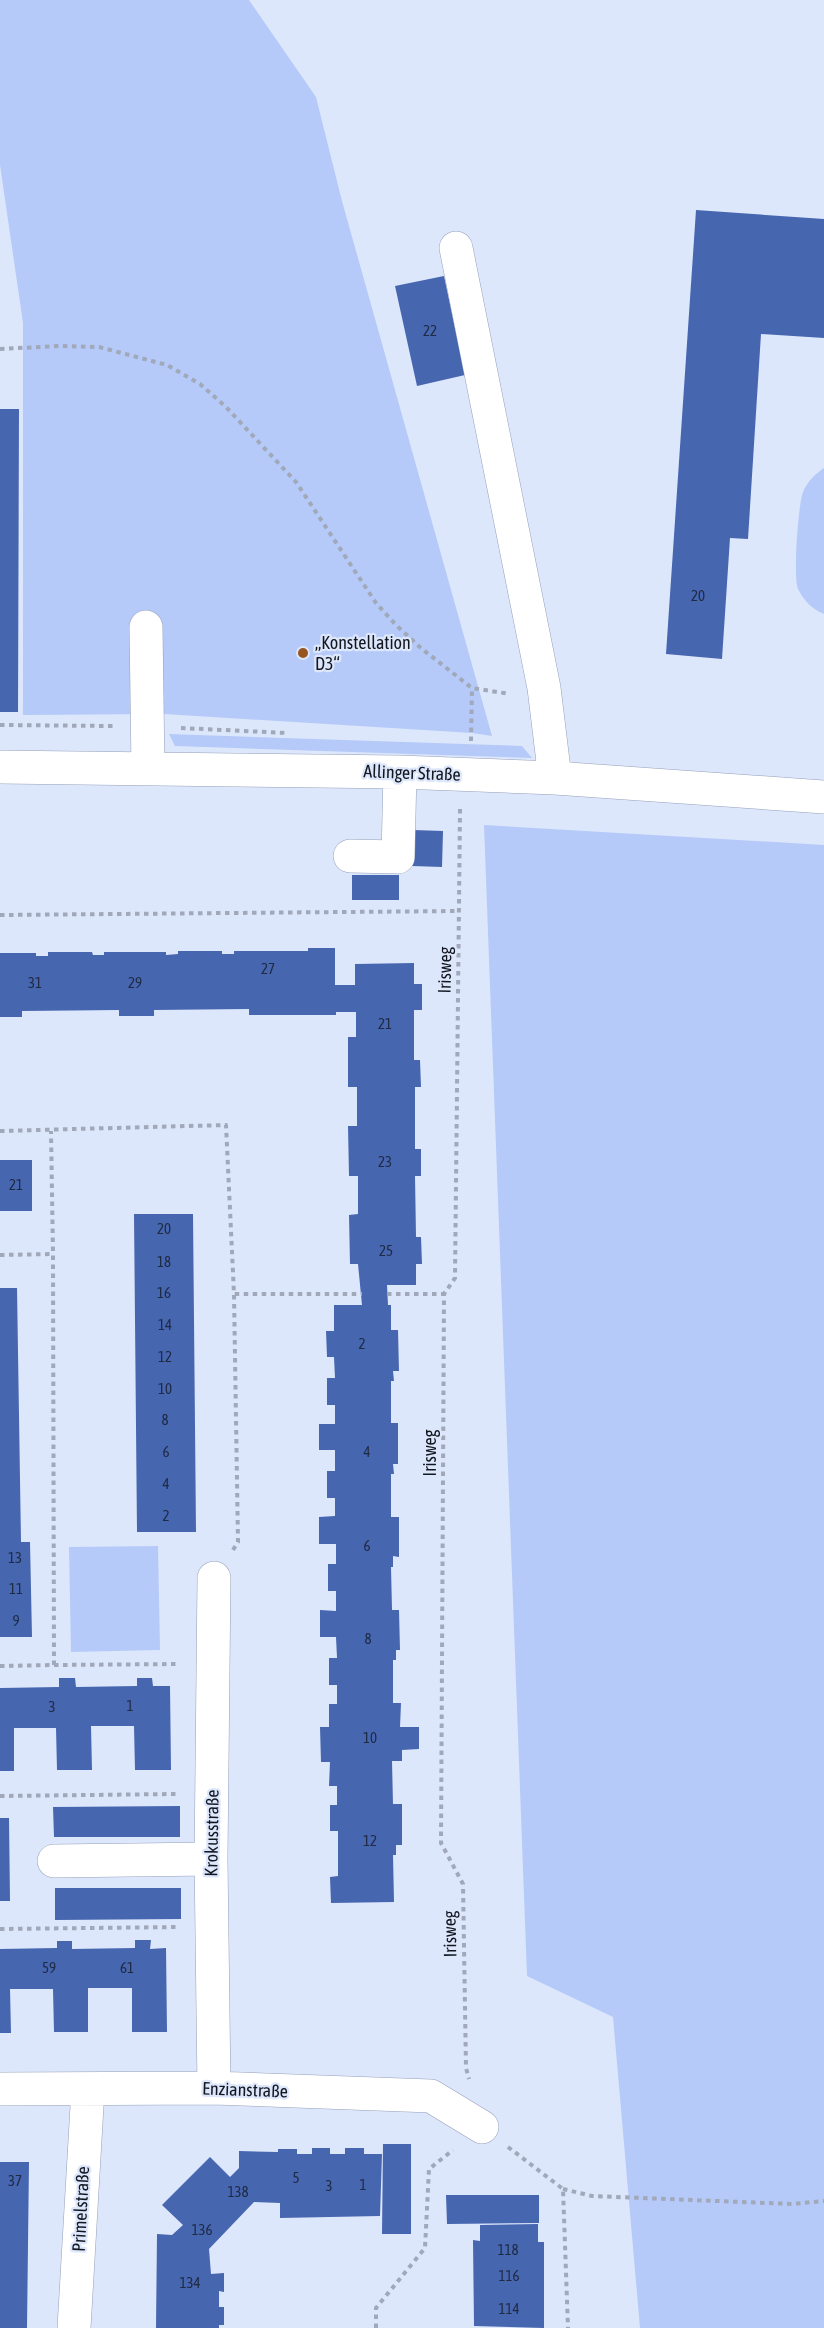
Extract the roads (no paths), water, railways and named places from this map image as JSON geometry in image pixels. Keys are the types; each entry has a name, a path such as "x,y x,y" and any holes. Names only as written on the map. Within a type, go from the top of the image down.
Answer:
{"street":[{"path":"456,248 544,688 555,778"},
{"path":"146,627 148,769"},
{"name":"Allinger Straße","path":"0,767 400,772 555,778 824,797"},
{"path":"350,856 398,856 400,772"},
{"name":"Krokusstraße","path":"213,1578 211,1927 214,2088"},
{"path":"54,1861 211,1858"},
{"name":"Enzianstraße","path":"0,2089 214,2088 431,2096 482,2127"},
{"name":"Primelstraße","path":"74,2328 88,2089"}],"place":[{"name":"„Konstellation D3“","path":"303,653"}]}
